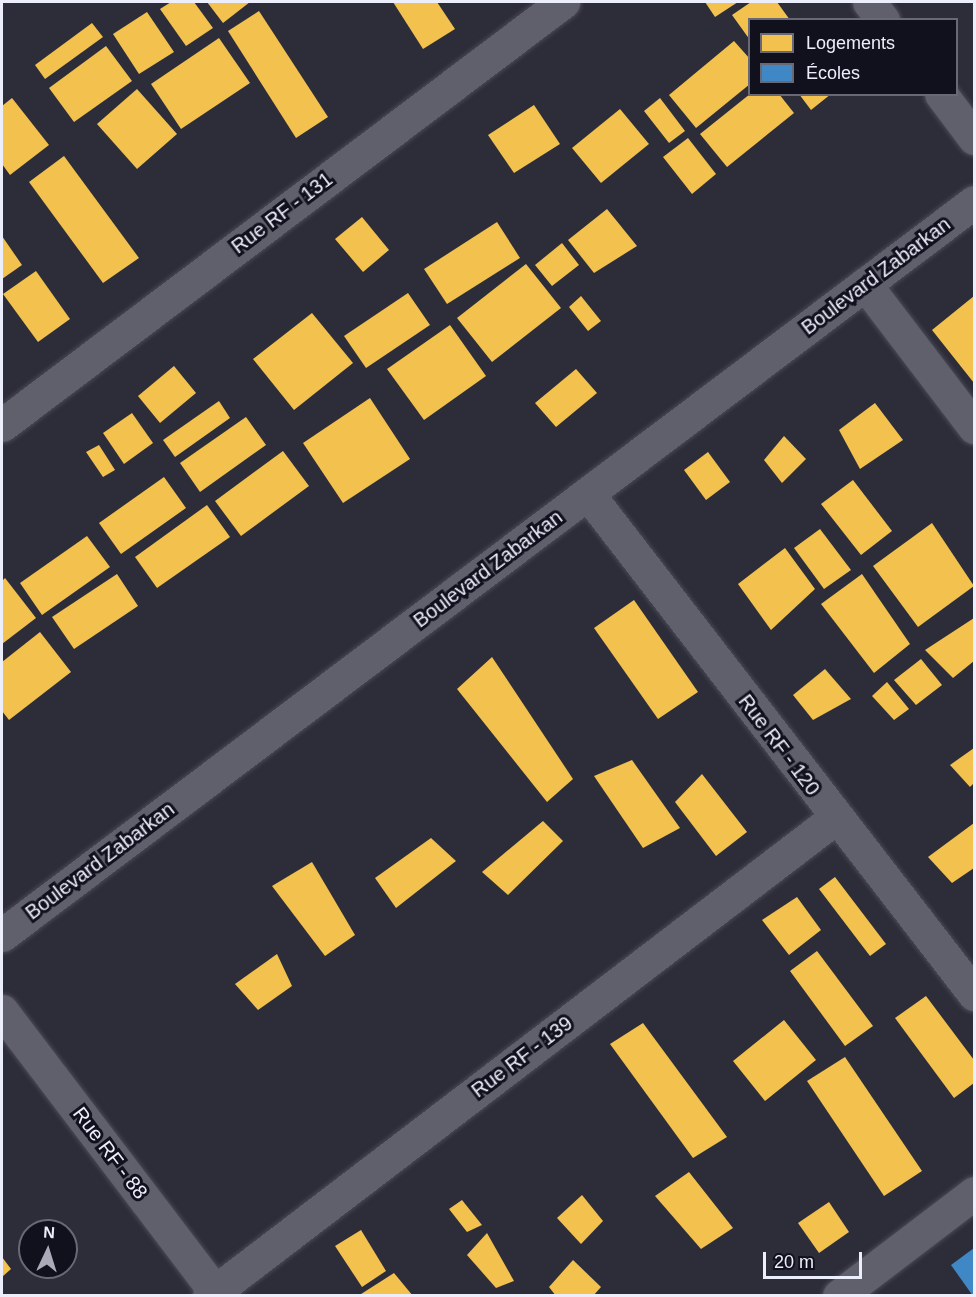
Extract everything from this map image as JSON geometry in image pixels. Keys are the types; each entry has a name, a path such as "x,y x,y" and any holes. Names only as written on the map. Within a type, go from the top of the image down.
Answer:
{"street":[{"name":"Rue RF - 131","path":"2,425 563,2"},
{"path":"869,2 881,18"},
{"path":"943,96 975,138"},
{"name":"Boulevard Zabarkan","path":"2,935 975,202"},
{"path":"865,284 975,427"},
{"name":"Rue RF - 120","path":"588,494 835,818 975,994"},
{"name":"Rue RF - 139","path":"214,1294 835,818"},
{"name":"Rue RF - 88","path":"2,1011 214,1294"},
{"path":"839,1296 975,1193"}],"building: Logements":[{"path":"171,2 194,2 213,28 186,46 160,9"},
{"path":"207,2 250,2 223,23"},
{"path":"393,2 437,2 455,29 423,49"},
{"path":"705,2 738,2 715,17"},
{"path":"751,2 777,2 789,18 748,18 748,37 732,15"},
{"path":"259,11 328,117 296,138 228,31"},
{"path":"147,12 174,52 139,74 113,34"},
{"path":"92,23 103,37 45,79 35,65"},
{"path":"219,38 250,83 181,129 151,84"},
{"path":"734,41 748,57 748,86 696,128 669,95"},
{"path":"106,46 132,81 74,122 49,88"},
{"path":"137,89 177,134 137,169 97,124"},
{"path":"748,96 781,96 794,113 727,167 700,134"},
{"path":"800,96 828,96 811,110"},
{"path":"12,98 49,145 10,175 2,164 2,106"},
{"path":"660,98 685,131 669,143 644,111"},
{"path":"534,105 560,144 514,173 488,135"},
{"path":"620,109 649,144 601,183 572,148"},
{"path":"688,138 716,174 692,194 663,157"},
{"path":"64,156 139,258 103,283 29,182"},
{"path":"607,209 637,246 594,273 568,240"},
{"path":"362,217 389,250 363,272 335,239"},
{"path":"497,222 520,258 447,304 424,269"},
{"path":"2,236 22,265 2,279"},
{"path":"562,243 579,265 552,286 535,265"},
{"path":"526,264 561,308 492,362 457,318"},
{"path":"36,271 70,319 38,342 3,294"},
{"path":"408,293 430,325 366,368 344,336"},
{"path":"581,296 601,321 588,331 569,307"},
{"path":"974,296 974,383 932,330"},
{"path":"312,313 353,363 294,410 253,359"},
{"path":"450,325 486,376 424,420 387,369"},
{"path":"174,366 196,393 160,423 138,396"},
{"path":"576,369 597,393 556,427 535,403"},
{"path":"370,398 410,459 343,503 303,443"},
{"path":"219,401 230,418 175,457 163,440"},
{"path":"875,403 903,440 860,469 839,430"},
{"path":"132,413 153,443 124,464 103,433"},
{"path":"246,417 266,445 200,492 180,463"},
{"path":"784,436 806,459 782,483 764,460"},
{"path":"99,445 115,470 103,477 86,452"},
{"path":"283,451 309,486 241,536 215,501"},
{"path":"708,452 730,482 706,500 684,470"},
{"path":"164,477 186,508 121,554 99,523"},
{"path":"853,480 892,531 861,555 821,504"},
{"path":"207,505 230,537 157,588 135,557"},
{"path":"932,523 974,586 918,627 873,566"},
{"path":"820,529 851,570 824,589 794,548"},
{"path":"87,536 110,567 42,615 20,583"},
{"path":"785,548 815,589 771,630 738,584"},
{"path":"117,574 138,606 74,649 52,617"},
{"path":"862,574 910,644 874,673 821,604"},
{"path":"5,578 36,618 2,644 2,581"},
{"path":"634,600 698,692 658,719 594,628"},
{"path":"974,618 974,661 953,678 925,650"},
{"path":"40,632 71,672 9,720 2,711 2,662"},
{"path":"492,657 573,779 547,802 457,689"},
{"path":"921,659 942,685 916,705 894,680"},
{"path":"825,669 851,699 813,720 793,695"},
{"path":"887,682 909,709 894,720 872,696"},
{"path":"974,748 974,783 970,787 950,765"},
{"path":"632,760 680,828 643,848 594,776"},
{"path":"702,774 747,832 716,856 675,802"},
{"path":"543,821 563,841 508,895 482,872"},
{"path":"974,823 974,868 952,883 928,857"},
{"path":"431,838 456,861 396,908 375,878"},
{"path":"312,862 355,935 325,956 272,886"},
{"path":"835,877 886,944 870,956 819,889"},
{"path":"797,897 821,930 789,955 762,920"},
{"path":"817,951 873,1026 845,1046 790,971"},
{"path":"277,954 292,986 258,1010 235,984"},
{"path":"926,996 974,1060 974,1083 954,1098 895,1018"},
{"path":"784,1020 816,1060 765,1101 733,1061"},
{"path":"643,1023 727,1137 693,1158 610,1044"},
{"path":"845,1057 922,1171 884,1196 807,1081"},
{"path":"689,1172 733,1228 701,1249 655,1196"},
{"path":"582,1195 603,1221 581,1244 557,1218"},
{"path":"462,1200 482,1225 467,1232 449,1209"},
{"path":"829,1202 849,1232 819,1253 798,1223"},
{"path":"361,1230 386,1271 362,1287 335,1246"},
{"path":"487,1233 514,1281 496,1288 467,1255"},
{"path":"2,1257 11,1269 2,1277"},
{"path":"573,1260 601,1287 593,1296 556,1296 549,1287"},
{"path":"394,1273 413,1296 358,1296"}],"building: Écoles":[{"path":"974,1248 974,1296 973,1296 951,1265"}]}
